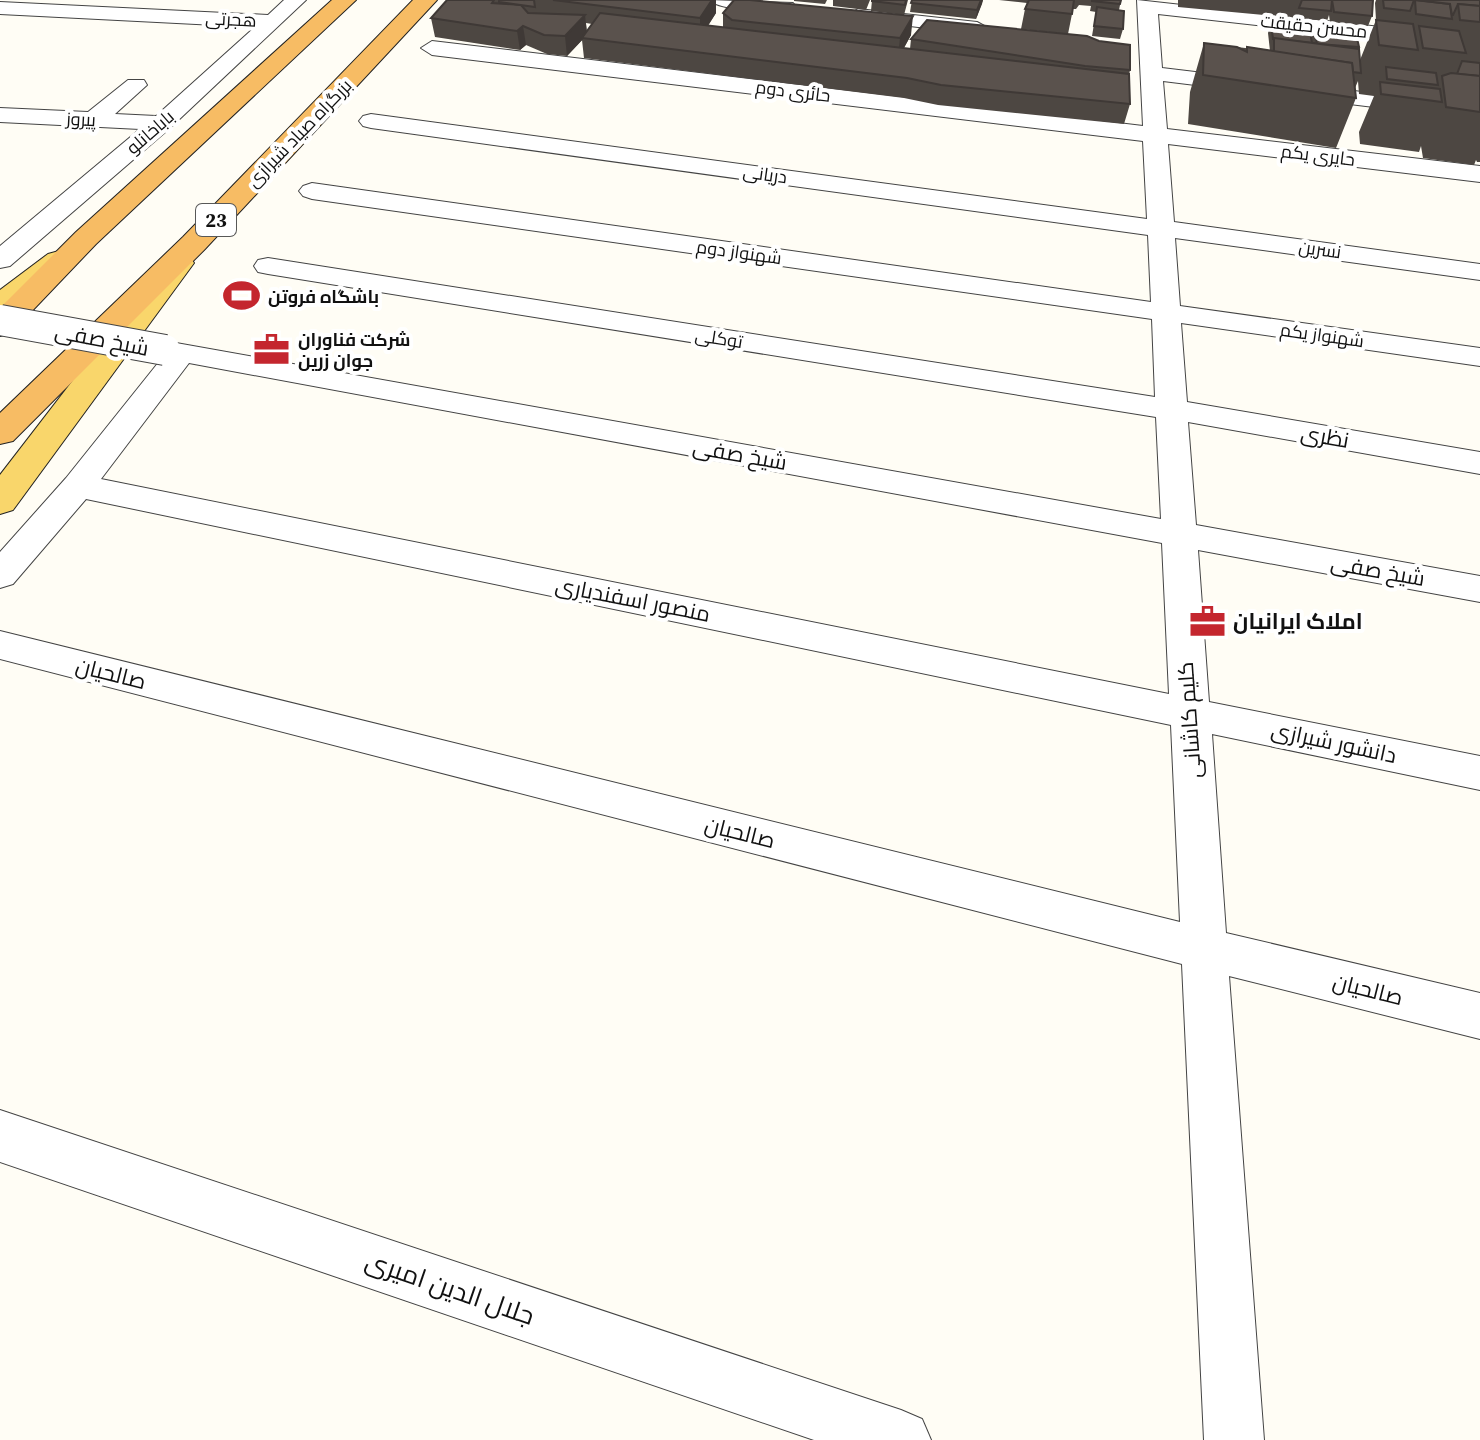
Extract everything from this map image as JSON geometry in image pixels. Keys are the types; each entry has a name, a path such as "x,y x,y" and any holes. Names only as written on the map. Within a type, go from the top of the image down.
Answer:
{"highway":[{"path":"0,326 86,238 345,0"},
{"name":"بزرگراه صیاد شیرازی","path":"0,433 194,243 426,0"}],"main road":[{"path":"0,305 86,238"},
{"path":"0,501 194,243"}],"street":[{"path":"173,16 191,0"},
{"name":"باباخانلو","path":"0,260 162,123 296,0"},
{"path":"719,0 811,10"},
{"name":"محسن حقیقت","path":"1147,4 1480,44"},
{"name":"کلیم کاشانی","path":"1147,4 1145,55 1155,135 1234,1440"},
{"name":"هجرتی","path":"0,8 271,21"},
{"path":"842,13 996,30"},
{"name":"حائری دوم","path":"432,48 1155,135"},
{"path":"1145,55 1480,113"},
{"path":"94,119 136,85"},
{"path":"4,115 30,96"},
{"name":"پیروز","path":"4,115 162,123"},
{"path":"29,137 53,118"},
{"name":"دریانی","path":"371,121 1160,226"},
{"name":"حایری یکم","path":"1155,135 1480,174"},
{"name":"شهنواز دوم","path":"312,191 1165,312"},
{"path":"0,238 33,209"},
{"name":"نسرین","path":"1160,226 1480,272"},
{"name":"توکلی","path":"268,266 1170,409"},
{"name":"شهنواز یکم","path":"1165,312 1480,357"},
{"name":"شیخ صفی","path":"0,320 1480,589"},
{"path":"0,575 78,486 174,352"},
{"name":"نظری","path":"1170,409 1480,463"},
{"name":"منصور اسفندیاری","path":"78,486 1189,711"},
{"name":"صالحیان","path":"0,645 1480,1016"},
{"name":"دانشور شیرازی","path":"1189,711 1480,773"},
{"name":"جلال الدین امیری","path":"0,1136 901,1440"}],"building":[{"path":"447,0 494,0 492,3 521,5 528,13 585,15 565,36 544,35 523,26 517,31 431,18"},
{"path":"534,0 535,7 499,2"},
{"path":"553,0 712,0 700,18"},
{"path":"734,0 913,16 900,38 732,20 723,13"},
{"path":"872,0 906,0 905,5"},
{"path":"912,0 981,0 977,10 911,3"},
{"path":"1029,0 1074,0 1072,14 1025,9"},
{"path":"1092,0 1121,0 1120,4"},
{"path":"1302,0 1332,0 1331,11 1299,8"},
{"path":"1332,0 1373,0 1372,16 1334,12"},
{"path":"1383,0 1414,0 1410,11 1384,8"},
{"path":"1415,0 1450,4 1452,19 1416,14"},
{"path":"1416,0 1480,0 1480,6 1458,4 1452,15 1450,4"},
{"path":"1458,4 1480,6 1480,22 1460,20"},
{"path":"1097,7 1124,11 1123,29 1094,26"},
{"path":"600,13 1129,74 1130,104 941,85 907,78 582,38"},
{"path":"927,20 1087,36 1099,41 1130,45 1130,70 911,39"},
{"path":"1376,20 1413,24 1418,50 1379,45"},
{"path":"1271,23 1309,27 1312,43 1273,39"},
{"path":"1419,26 1459,31 1466,53 1423,48"},
{"path":"1314,27 1356,33 1359,47 1317,44"},
{"path":"1274,38 1359,49 1361,73 1353,72 1352,63 1274,52"},
{"path":"1204,43 1237,47 1247,52 1247,47 1352,63 1356,98 1203,75"},
{"path":"1462,61 1480,63 1480,76 1457,74"},
{"path":"1386,67 1436,73 1438,85 1387,79"},
{"path":"1451,73 1480,76 1480,112 1446,107 1442,76"},
{"path":"1380,82 1440,89 1442,102 1381,94"}],"place":[{"name":"باشگاه فروتن","path":"242,296"},
{"name":"شرکت فناوران جوان زرین","path":"272,349"},
{"name":"املاک ایرانیان","path":"1207,621"}]}
